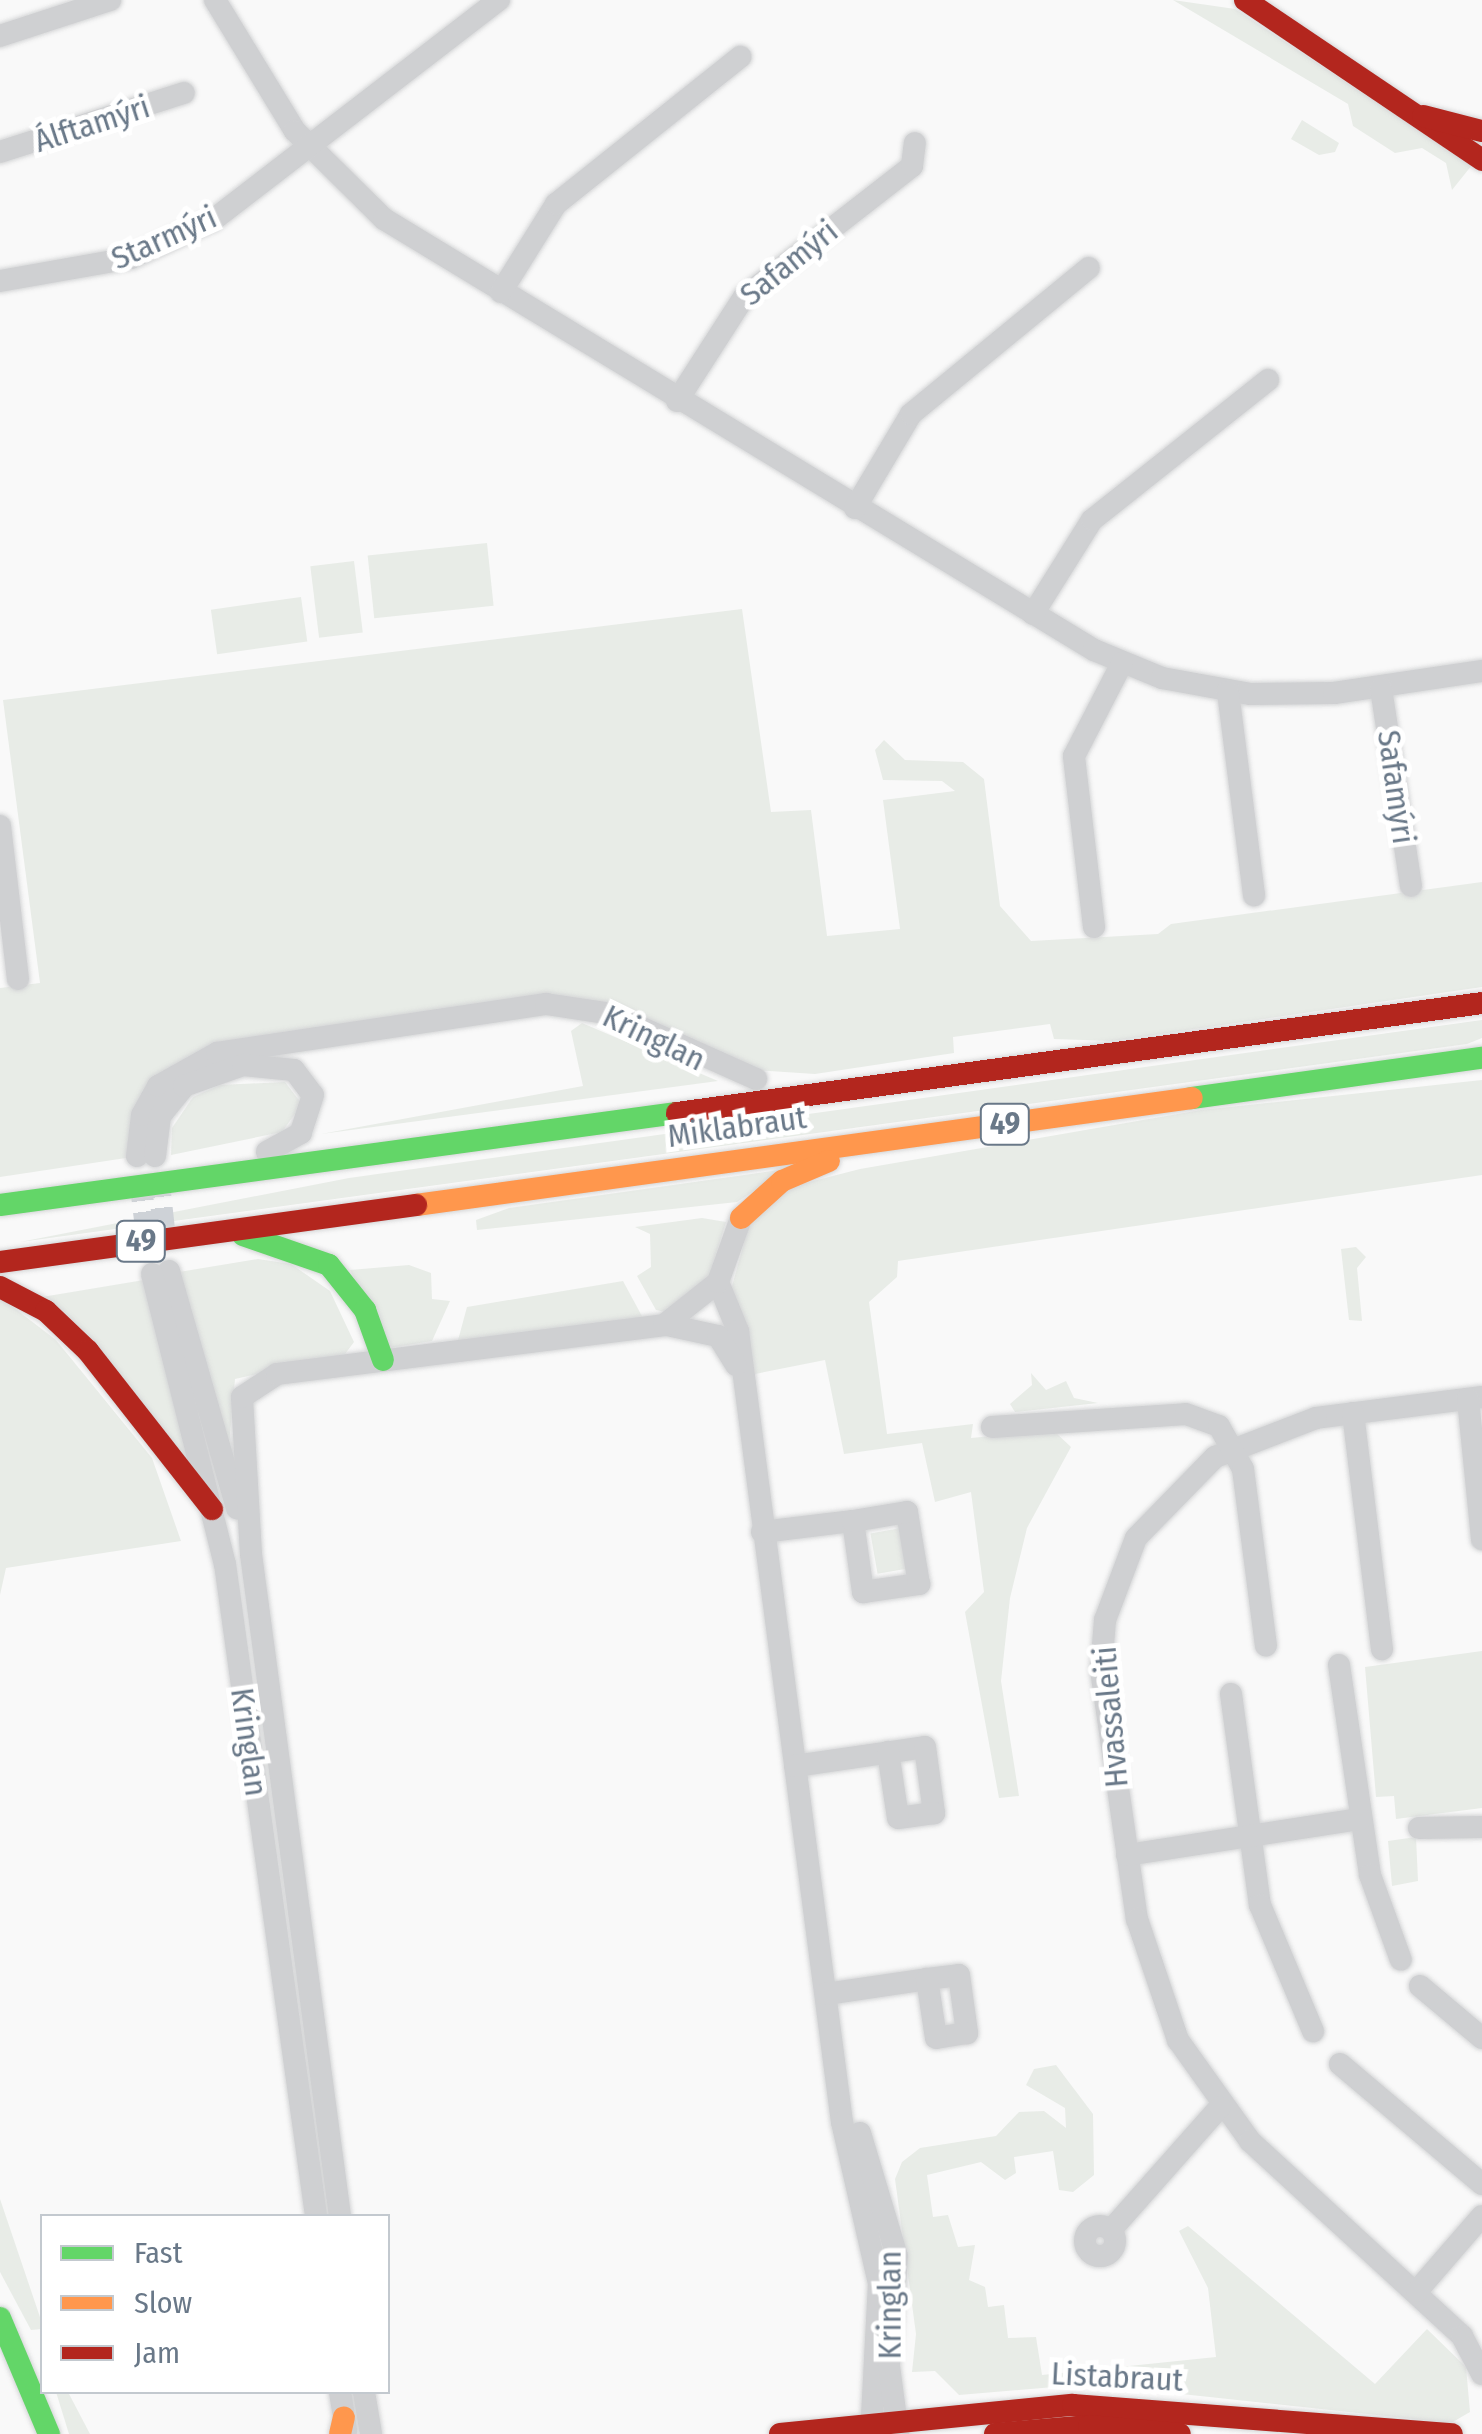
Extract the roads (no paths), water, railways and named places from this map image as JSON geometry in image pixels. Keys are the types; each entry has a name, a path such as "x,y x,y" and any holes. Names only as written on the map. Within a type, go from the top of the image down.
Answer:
{"main road":[{"path":"1245,0 1482,160"},
{"path":"1420,116 1482,132"},
{"name":"Miklabraut","path":"0,1206 1482,1002"},
{"path":"756,1079 1029,1049 1100,1056"},
{"name":"Miklabraut","path":"0,1262 1482,1058"},
{"path":"741,1218 782,1182 875,1142"},
{"path":"180,1183 226,1159 266,1152"},
{"path":"214,1230 282,1242 329,1265 365,1310 384,1360"},
{"path":"0,1287 46,1311 88,1351 212,1509"},
{"path":"0,2318 49,2434"},
{"name":"Listabraut","path":"780,2434 897,2427 1073,2404 1304,2428 1452,2434"},
{"name":"Listabraut","path":"995,2434 1089,2426 1180,2434"}],"street":[{"path":"0,36 110,0"},
{"name":"Safamýri","path":"216,0 310,150 384,219 677,401 1122,663 1228,692 1381,688 1482,671"},
{"path":"310,150 499,0"},
{"path":"501,292 556,204 740,57"},
{"name":"Álftamýri","path":"0,152 184,93"},
{"name":"Safamýri","path":"677,401 744,297 912,166 915,143"},
{"name":"Starmýri","path":"0,281 92,268 176,240 310,150"},
{"path":"855,508 911,414 1089,268"},
{"path":"1033,614 1092,520 1268,380"},
{"path":"1094,926 1074,756 1122,663"},
{"name":"Safamýri","path":"1381,688 1410,886"},
{"path":"1228,692 1254,894"},
{"path":"0,826 18,978"},
{"name":"Kringlan","path":"266,1152 302,1133 312,1095 294,1070 243,1066 184,1086 160,1116 146,1156 142,1115 158,1086 217,1052 546,1004 611,1014 756,1079"},
{"path":"664,1325 718,1282 741,1218"},
{"name":"Kringlan","path":"251,1554 160,1272 212,1509 316,2214"},
{"name":"Kringlan","path":"718,1282 738,1331 740,1372 826,1994 879,2284 870,2429"},
{"name":"Kringlan","path":"340,2214 251,1554 242,1396 277,1374 664,1325 718,1336 740,1372"},
{"name":"Hvassaleiti","path":"1482,1540 1475,1398 1353,1413 1232,1446 1150,1518 1105,1620 1104,1699 1127,1855 1155,1987 1220,2106 1462,2336 1482,2374"},
{"path":"1353,1413 1382,1648"},
{"path":"992,1427 1186,1414 1220,1426 1243,1469 1266,1646"},
{"path":"762,1532 853,1520"},
{"path":"1340,1665 1360,1818 1378,1910 1401,1960"},
{"path":"1231,1694 1260,1905 1312,2031"},
{"path":"794,1766 888,1752"},
{"path":"1127,1855 1360,1818"},
{"path":"1419,1828 1482,1827"},
{"path":"826,1994 927,1979"},
{"path":"1420,1986 1482,2038"},
{"name":"Kringlan","path":"837,2063 897,2256 889,2366 897,2427"},
{"path":"1340,2064 1482,2184"},
{"path":"1111,2230 1220,2106"},
{"path":"1417,2291 1482,2216"},
{"path":"340,2394 344,2428"},
{"path":"364,2394 371,2434"}],"tunnel":[{"path":"158,1175 166,1248"},
{"path":"140,1179 149,1252"}]}
